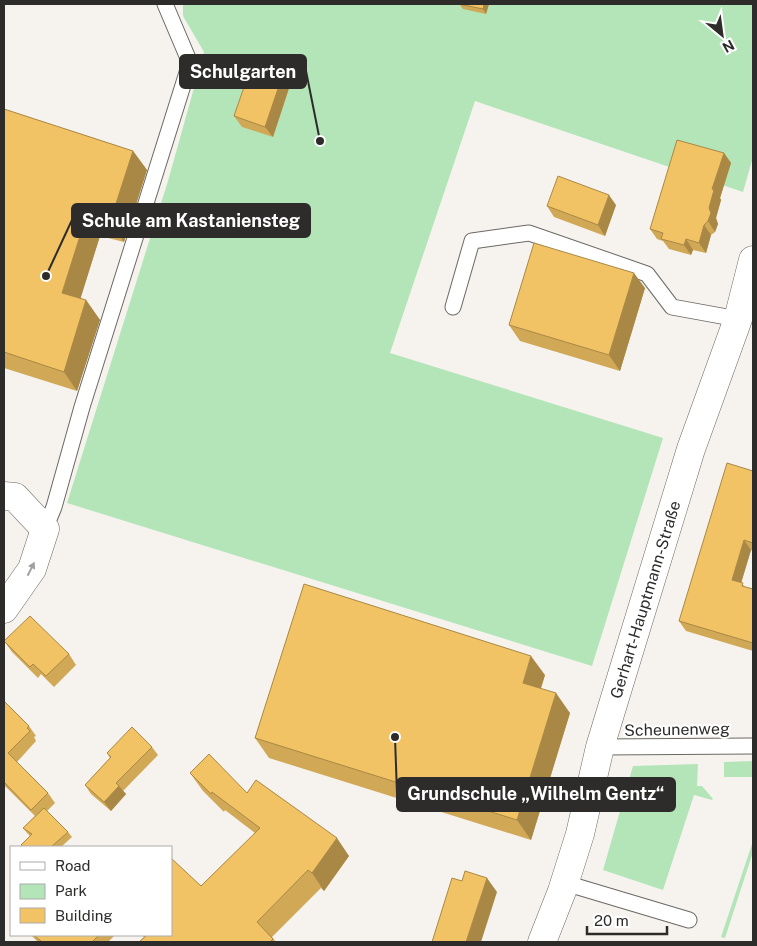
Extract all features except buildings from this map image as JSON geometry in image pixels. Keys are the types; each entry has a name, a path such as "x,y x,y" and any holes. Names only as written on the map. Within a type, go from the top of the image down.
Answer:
{"main road":[{"name":"Gerhart-Hauptmann-Straße","path":"542,942 565,883 580,834 600,747 692,449 746,321 753,260"},
{"path":"4,496 16,497 45,529 32,569 4,609"}],"lane":[{"path":"45,529 54,507 82,407 190,63 165,4"},
{"path":"453,307 472,241 530,233 647,274 672,307 746,321"},
{"name":"Scheunenweg","path":"600,747 753,746"},
{"path":"565,883 689,920"}],"green space":[{"path":"183,4 753,4 753,157 743,192 475,101 390,353 663,438 592,666 67,503 168,181 204,52 183,16"},
{"path":"753,761 753,777 724,777 724,762"},
{"path":"698,764 697,786 702,786 713,799 694,795 663,890 603,870 633,766"},
{"path":"753,841 753,852 725,938 721,937"}],"place":[{"name":"Schulgarten","path":"320,141"},
{"name":"Schule am Kastaniensteg","path":"46,276"},
{"name":"Grundschule „Wilhelm Gentz“","path":"395,737"}]}
